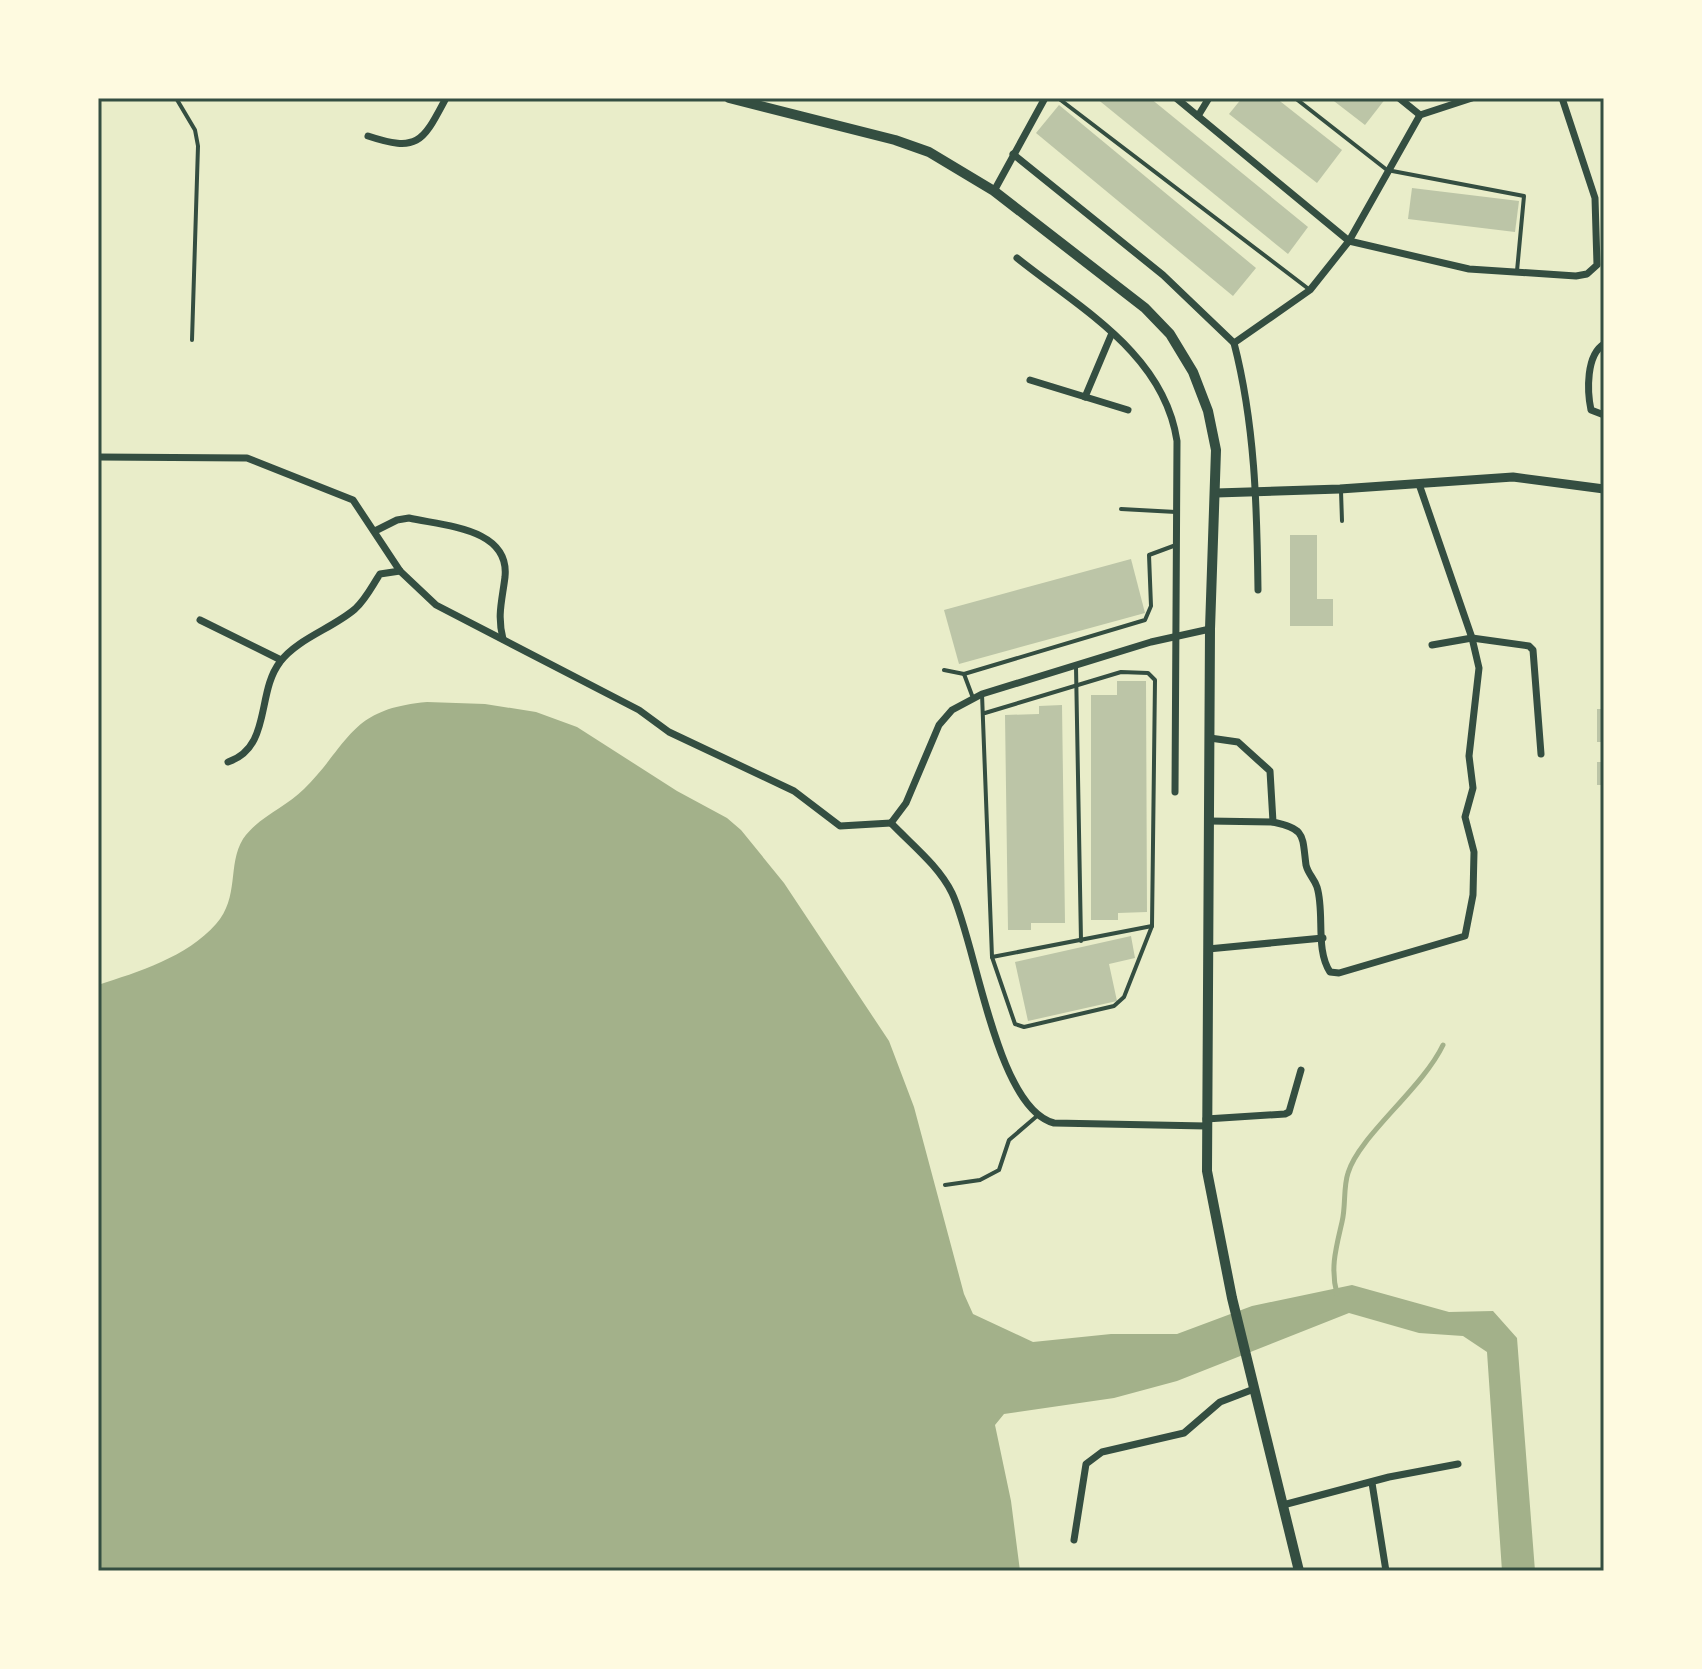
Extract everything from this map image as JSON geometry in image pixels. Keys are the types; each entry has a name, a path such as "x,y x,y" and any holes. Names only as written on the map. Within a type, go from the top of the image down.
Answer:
{"main road":[{"path":"729,98 918,148 964,170 1114,283 1170,334 1193,372 1208,411 1216,450 1210,629 1206,1122 1212,1208 1299,1571"}],"street":[{"path":"368,136 393,145 413,144 427,134 446,98"},
{"path":"994,191 1045,98"},
{"path":"1176,98 1349,241 1469,269 1576,276 1587,274 1597,265 1600,198 1562,98"},
{"path":"1198,116 1209,98"},
{"path":"1399,98 1420,115"},
{"path":"1234,343 1310,290 1349,241 1420,115 1472,98"},
{"path":"1013,154 1163,275 1234,343 1245,387 1256,493 1258,590"},
{"path":"1017,258 1135,352 1158,383 1173,413 1177,441 1175,792"},
{"path":"1085,397 1112,333"},
{"path":"1604,344 1593,352 1591,360 1590,403 1591,410 1604,415"},
{"path":"1030,380 1128,410"},
{"path":"98,457 247,458 353,500 400,571 436,605 639,710 669,732 794,791 840,826 891,823 934,868 952,893 1002,1058 1037,1116 1054,1123 1206,1122 1285,1114 1289,1112 1301,1070"},
{"path":"1216,493 1340,489 1513,477 1604,489"},
{"path":"1209,821 1273,822 1295,828 1304,839 1308,872 1317,886 1328,969 1339,973 1465,936 1473,895 1474,852 1465,817 1473,788 1469,756 1479,668 1472,638 1419,484"},
{"path":"375,531 397,520 409,518 484,536 495,544 504,557 505,568 498,611 503,639"},
{"path":"228,762 240,758 254,741 270,684 281,660 356,608 380,574 400,571"},
{"path":"200,620 281,660"},
{"path":"891,823 906,803 945,716 982,694 1210,629"},
{"path":"1432,645 1472,638 1529,646 1533,650 1541,754"},
{"path":"1210,738 1238,742 1270,771 1273,822"},
{"path":"1208,949 1323,938"},
{"path":"1074,1540 1086,1464 1092,1458 1102,1452 1184,1433 1220,1402 1254,1389"},
{"path":"1283,1505 1458,1464"},
{"path":"1372,1483 1386,1571"}],"lane":[{"path":"176,98 195,130 198,146 192,340"},
{"path":"1058,98 1310,290"},
{"path":"1295,98 1387,170 1524,196 1517,271"},
{"path":"1340,489 1342,521"},
{"path":"1121,509 1176,512"},
{"path":"944,670 964,674 1145,620 1151,606 1149,555 1176,545"},
{"path":"1076,667 1081,941"},
{"path":"982,694 992,957 1015,1024 1024,1027 1119,1003 1152,926 1155,680 1148,673 1121,672 985,713"},
{"path":"964,674 973,699"},
{"path":"992,957 1152,926"},
{"path":"945,1185 980,1180 999,1170 1009,1140 1037,1116"}],"shaded area":[{"path":"427,702 485,704 536,712 577,727 677,791 727,818 741,830 784,883 889,1041 914,1107 964,1294 973,1314 1033,1342 1111,1334 1177,1334 1252,1306 1352,1285 1449,1312 1493,1311 1517,1338 1535,1571 1502,1571 1487,1352 1463,1336 1419,1333 1349,1313 1177,1381 1114,1398 1004,1414 995,1425 1011,1501 1020,1571 98,1571 98,985 161,962 204,936 216,924 228,903 235,859 249,831 304,789 366,720 401,706"}],"building":[{"path":"1096,98 1150,98 1308,227 1288,254"},
{"path":"1242,98 1276,98 1342,150 1317,183 1229,114"},
{"path":"1330,98 1386,98 1365,125"},
{"path":"1059,105 1256,268 1233,296 1036,133"},
{"path":"1412,188 1519,201 1515,232 1408,219"},
{"path":"1290,535 1317,535 1317,599 1333,599 1333,626 1290,626"},
{"path":"1131,559 1145,613 959,664 944,610"},
{"path":"1117,681 1146,681 1147,912 1118,913 1118,920 1091,920 1091,695 1117,695"},
{"path":"1062,705 1065,923 1031,923 1031,930 1008,930 1005,715 1039,714 1039,706"},
{"path":"1597,709 1604,709 1604,742 1597,742"},
{"path":"1597,762 1604,762 1604,785 1597,785"},
{"path":"1131,936 1135,958 1109,964 1117,1001 1028,1021 1015,962"}],"waterway":[{"path":"1337,1294 1335,1258 1348,1173 1365,1144 1421,1078 1443,1045"}]}
